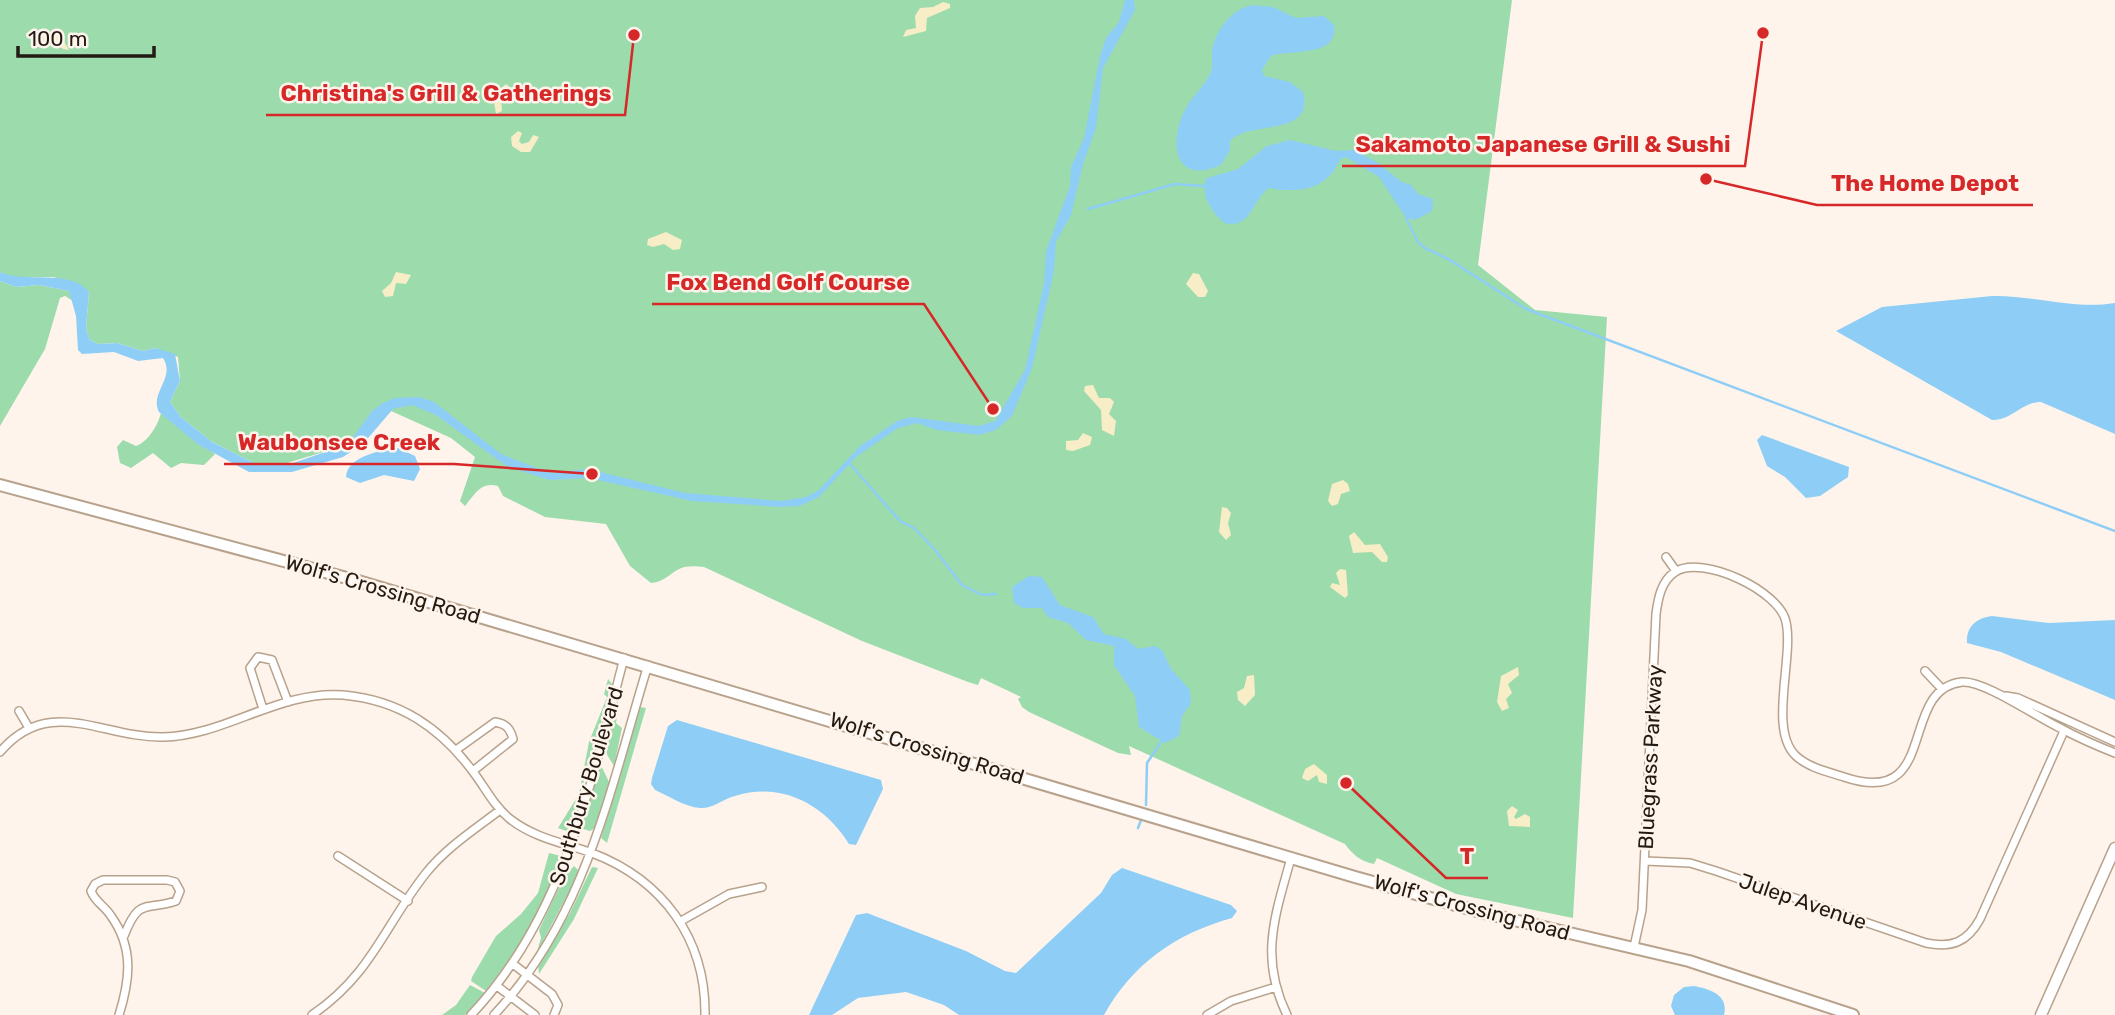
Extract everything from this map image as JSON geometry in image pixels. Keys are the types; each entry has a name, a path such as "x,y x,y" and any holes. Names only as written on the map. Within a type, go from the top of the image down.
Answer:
{"main road":[{"name":"Wolf's Crossing Road","path":"0,485 264,555 625,658 1291,858 1484,913 1712,967 1853,1015"}],"street":[{"path":"1666,557 1676,571 1692,567 1710,568 1765,592 1780,606 1788,633 1783,724 1785,742 1788,752 1809,765 1863,783 1886,781 1907,765 1927,709 1942,690 1967,682 2018,698 2115,742"},
{"name":"Bluegrass Parkway","path":"1633,947 1642,910 1657,614 1664,584 1676,571"},
{"path":"263,709 250,668 258,657 272,660 288,702"},
{"name":"Southbury Boulevard","path":"471,1015 513,964 551,895 570,846 625,658"},
{"name":"Southbury Boulevard","path":"494,1015 511,997 563,918 592,853 648,665"},
{"path":"1925,671 1942,690"},
{"path":"0,752 10,740 29,728 62,720 80,722 130,736 180,736 263,709 318,695 373,700 416,717 456,750 500,810 522,827 592,853 647,882 681,921 697,955 705,991 705,1015"},
{"path":"2002,695 2018,707 2064,731 2115,753"},
{"path":"19,711 29,728"},
{"path":"456,750 495,722 504,723 511,730 513,739 507,746 473,771"},
{"name":"Julep Avenue","path":"1645,861 1690,863 1926,943 1943,947 1961,946 1975,930 2064,731"},
{"path":"1886,781 1890,789"},
{"path":"312,1015 332,1002 363,971 408,901 445,853 500,810"},
{"path":"2041,1015 2115,848"},
{"path":"338,856 408,901"},
{"path":"1287,1015 1270,961 1271,936 1291,858"},
{"path":"119,1015 130,968 124,936 111,916 94,899 91,891 95,884 103,880 175,882 180,891 176,901 142,907 134,915 124,936"},
{"path":"681,921 729,894 762,887"},
{"path":"513,964 556,999 558,1009 554,1015"},
{"path":"497,986 535,1015"},
{"path":"1208,1015 1231,1001 1276,986"}],"green space":[{"path":"0,0 1512,0 1478,265 1535,310 1607,317 1573,918 1456,894 1377,858 1374,864 1365,861 1345,844 1129,746 1131,755 1118,753 1029,712 1022,707 1018,699 1021,697 981,678 978,685 968,682 862,641 704,567 685,567 665,579 651,583 630,566 606,524 545,517 503,496 498,486 492,485 479,490 465,506 460,501 475,457 451,438 380,406 351,440 337,448 280,465 254,463 212,442 181,417 170,402 180,381 178,357 155,348 143,351 117,343 98,344 90,340 86,329 89,292 54,277 10,277 0,272"},
{"path":"0,281 16,287 39,285 69,291 73,301 65,296 60,298 45,349 0,426"},
{"path":"161,413 215,454 204,465 181,463 171,468 153,453 131,468 120,463 117,447 123,440 136,446 145,441 155,428"},
{"path":"608,679 612,684 608,700 569,832 558,828 579,794 589,742 607,697 604,694"},
{"path":"615,707 618,712 616,723 622,728 614,766 603,748"},
{"path":"640,707 646,708 607,843 601,838"},
{"path":"599,761 609,782 595,828 590,831 583,829 582,824"},
{"path":"549,853 561,856 551,889 531,926 486,991 471,981 472,977 496,936 521,914 538,893"},
{"path":"574,866 578,870 576,879 537,952 541,938 539,930 565,875"},
{"path":"592,867 598,868 574,919 539,974 538,965 570,913"},
{"path":"470,985 485,993 465,1015 442,1015 456,1005"}],"sand":[{"path":"943,2 950,4 950,8 927,18 926,31 903,37 906,30 916,28 915,16 920,8 933,7"},
{"path":"35,30 47,36 59,33 69,50 63,49 55,42 45,46 32,37"},
{"path":"506,84 512,89 501,97 502,111 496,114 494,102 484,99 483,94 497,92"},
{"path":"518,131 522,133 519,141 522,144 529,142 533,135 539,137 530,152 521,152 512,146 511,137"},
{"path":"666,232 682,240 680,249 673,250 664,244 653,247 647,245 648,239"},
{"path":"396,272 411,275 406,284 396,283 393,296 385,297 382,291 391,283"},
{"path":"1193,273 1199,274 1208,291 1205,297 1198,297 1186,284"},
{"path":"1093,385 1099,398 1110,398 1114,402 1109,414 1116,421 1114,436 1102,430 1101,410 1084,391 1085,386"},
{"path":"1083,433 1092,437 1090,445 1073,451 1066,450 1066,441 1078,440"},
{"path":"1343,480 1350,491 1341,494 1338,504 1332,506 1328,501 1332,484"},
{"path":"1222,507 1231,513 1228,523 1231,535 1226,540 1219,532"},
{"path":"1354,532 1365,545 1380,544 1388,557 1387,562 1382,562 1372,552 1353,553 1349,536"},
{"path":"1340,569 1346,570 1348,595 1345,598 1330,587 1332,583 1340,585 1336,573"},
{"path":"1518,667 1519,675 1508,684 1512,693 1506,699 1509,708 1502,711 1497,702 1501,676"},
{"path":"1254,675 1255,695 1245,706 1238,700 1237,692 1244,688 1247,676"},
{"path":"1314,764 1327,775 1327,784 1319,782 1317,775 1308,781 1302,778 1305,769"},
{"path":"1512,806 1518,810 1514,817 1516,819 1525,814 1530,817 1530,827 1509,826 1507,811"}],"water":[{"path":"1125,0 1134,0 1135,10 1103,68 1096,128 1083,164 1071,215 1056,242 1054,271 1032,368 1012,416 996,430 979,435 937,430 917,423 898,428 856,457 819,497 800,506 692,501 589,478 550,480 508,467 436,415 412,405 393,409 363,444 343,457 292,472 249,472 199,445 159,412 157,398 166,372 163,358 138,361 114,352 82,354 78,350 76,316 69,291 39,285 16,287 0,281 0,272 22,277 59,278 81,285 89,292 86,329 90,340 98,344 117,343 143,351 155,348 175,354 180,381 170,402 181,417 212,442 254,463 290,464 337,448 351,440 372,411 383,403 395,398 419,397 434,402 501,454 550,473 588,469 685,493 781,501 806,497 819,490 860,446 897,421 911,417 979,426 995,421 1025,370 1044,283 1046,251 1070,186 1071,167 1084,138 1100,56 1106,38 1119,22"},
{"path":"1253,5 1273,7 1296,18 1324,16 1334,25 1334,36 1322,47 1271,56 1262,70 1264,76 1290,82 1303,92 1304,106 1299,116 1278,126 1239,135 1230,141 1230,150 1221,165 1206,170 1194,170 1185,166 1180,159 1177,149 1179,125 1187,107 1211,73 1212,50 1221,28 1238,10"},
{"path":"1290,140 1336,151 1354,150 1378,163 1400,181 1411,185 1418,194 1433,199 1432,211 1415,220 1406,218 1379,177 1346,157 1318,184 1294,190 1269,188 1246,218 1233,224 1224,223 1211,208 1206,196 1207,178 1238,169 1267,146"},
{"path":"1992,296 2084,305 2115,303 2115,434 2041,402 2028,405 2005,418 1992,420 1836,331 1882,307"},
{"path":"1762,435 1849,467 1848,477 1820,496 1806,498 1785,477 1767,466 1757,440"},
{"path":"398,448 415,456 420,469 414,481 384,475 360,483 346,477 352,464 358,460 374,453"},
{"path":"1029,576 1042,577 1060,605 1093,617 1104,634 1126,639 1138,649 1155,646 1162,650 1171,669 1190,690 1191,703 1182,716 1179,736 1165,743 1139,727 1135,696 1114,665 1114,646 1086,640 1068,623 1048,617 1042,608 1023,608 1014,603 1012,587"},
{"path":"1992,616 2049,623 2115,620 2115,700 2001,652 1967,643 1968,632 1973,624"},
{"path":"677,720 881,780 883,789 856,845 849,844 828,818 815,808 785,794 752,792 700,808 655,790 651,784 652,778 668,726"},
{"path":"1122,868 1231,905 1237,911 1232,918 1193,932 1158,953 1128,980 1104,1015 959,1015 944,1005 906,992 858,998 832,1015 809,1015 856,915 867,913 966,951 1005,971 1016,973 1101,893 1112,875"},
{"path":"1694,986 1717,994 1724,1002 1724,1015 1675,1015 1671,1006 1674,995 1684,987"}],"waterway":[{"path":"1088,209 1175,184 1204,186"},
{"path":"1406,218 1418,242 1425,248 1450,260 1526,309 2115,531"},
{"path":"849,463 900,521 914,528 935,550 962,585 982,595 996,594"},
{"path":"1146,805 1147,763 1161,742"},
{"path":"1138,828 1141,820"}],"place":[{"name":"Sakamoto Japanese Grill & Sushi","path":"1763,33"},
{"name":"Christina's Grill & Gatherings","path":"634,35"},
{"name":"The Home Depot","path":"1706,179"},
{"name":"Fox Bend Golf Course","path":"993,409"},
{"name":"Waubonsee Creek","path":"592,474"},
{"name":"T","path":"1346,783"}]}
